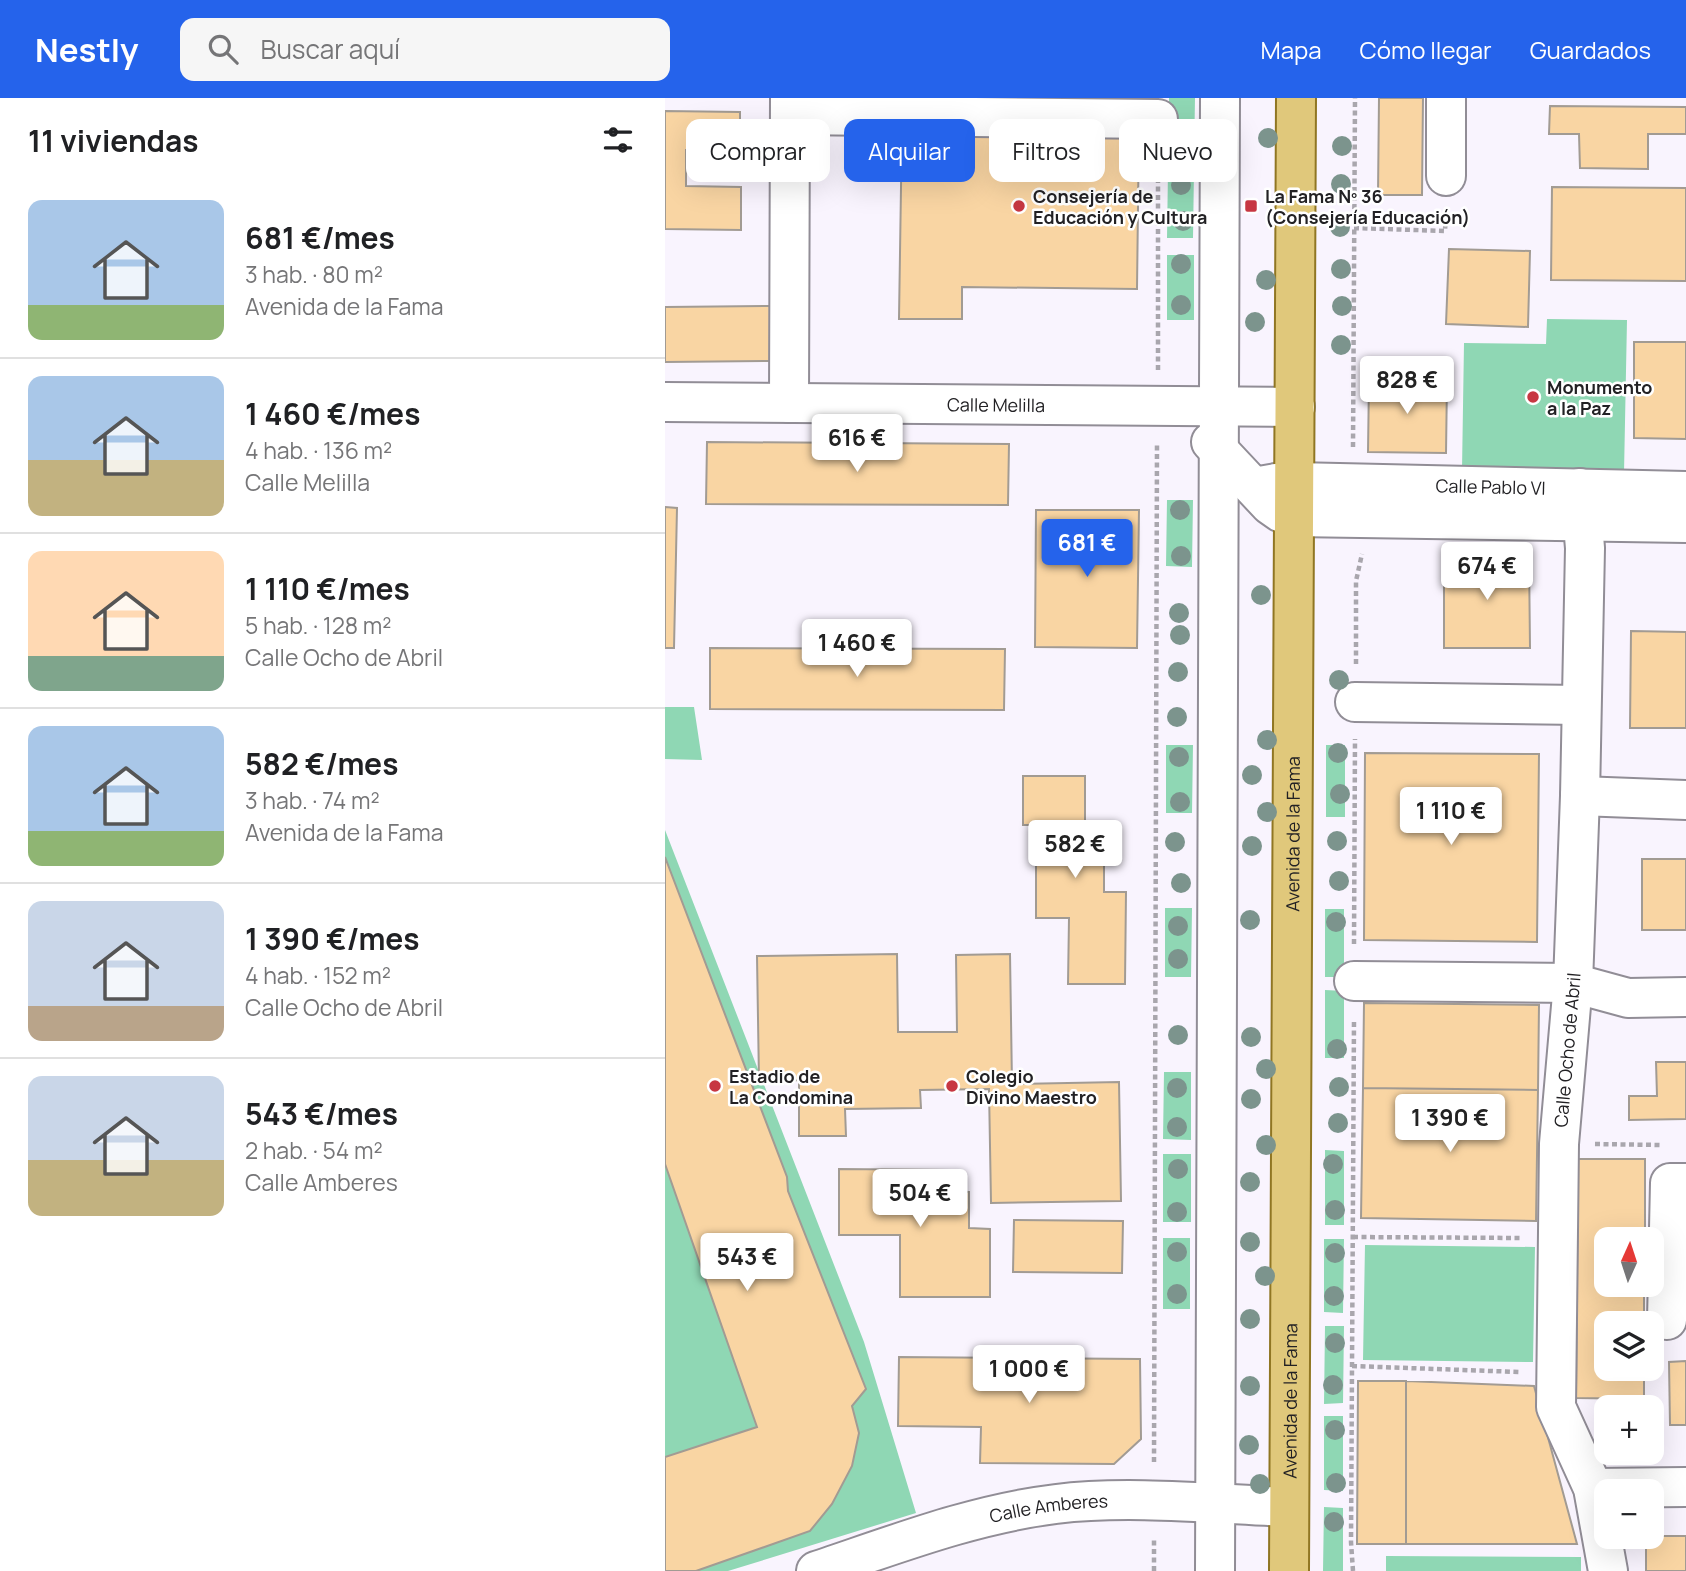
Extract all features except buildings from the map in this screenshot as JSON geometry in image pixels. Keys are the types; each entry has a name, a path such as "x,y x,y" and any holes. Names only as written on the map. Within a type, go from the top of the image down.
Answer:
{"main road":[{"name":"Avenida de la Fama","path":"1289,1571 1296,98"}],"street":[{"path":"1215,1571 1220,98"},
{"path":"1446,98 1446,176"},
{"path":"789,403 790,106 1158,119"},
{"name":"Calle Melilla","path":"665,402 1295,407"},
{"name":"Calle Melilla","path":"1158,406 1184,416 1219,451"},
{"path":"1219,451 1254,489 1280,512 1294,500"},
{"name":"Calle Pablo VI","path":"1219,451 1294,500 1582,504 1686,491"},
{"path":"1219,543 1225,516 1239,498 1254,489"},
{"name":"Calle Pablo VI","path":"1582,504 1686,523"},
{"name":"Calle Ocho de Abril","path":"1582,504 1580,796 1573,984 1559,1144 1556,1407 1593,1488 1608,1571"},
{"path":"1356,702 1581,705"},
{"path":"1580,796 1686,800"},
{"path":"1354,981 1573,984 1628,998 1686,997"},
{"path":"1667,1320 1678,1183"},
{"path":"1593,1488 1686,1487"},
{"name":"Calle Amberes","path":"816,1571 938,1531 1014,1510 1058,1504 1154,1502 1289,1507"}],"path":[{"path":"1353,1571 1356,581 1372,500 1372,461 1359,455 1353,447 1355,98"},
{"path":"1355,228 1445,231 1446,176"},
{"path":"1154,1571 1158,182"},
{"path":"1559,1144 1671,1145 1678,1183"},
{"path":"1353,1237 1558,1238"},
{"path":"1352,1366 1556,1373"}],"green space":[{"path":"1169,98 1195,98 1195,119 1169,119"},
{"path":"1168,182 1194,182 1193,238 1167,238"},
{"path":"1167,255 1194,255 1194,320 1167,320"},
{"path":"1547,319 1627,320 1624,473 1462,470 1464,343 1546,344"},
{"path":"1167,500 1193,500 1192,567 1166,566"},
{"path":"665,707 694,707 702,760 665,759"},
{"path":"1166,745 1193,745 1192,813 1166,813"},
{"path":"1326,745 1345,745 1345,817 1326,817"},
{"name":"Estadio de La Condomina","path":"665,830 864,1342 916,1513 728,1571 665,1571"},
{"path":"1165,908 1192,908 1191,977 1165,977"},
{"path":"1325,909 1344,909 1344,977 1325,977"},
{"path":"1325,990 1344,991 1344,1058 1325,1058"},
{"path":"1164,1072 1191,1072 1191,1140 1163,1139"},
{"path":"1325,1150 1344,1151 1344,1225 1325,1225"},
{"path":"1163,1154 1191,1154 1191,1222 1163,1222"},
{"path":"1163,1238 1190,1238 1190,1309 1163,1309"},
{"path":"1324,1239 1344,1239 1343,1313 1324,1312"},
{"path":"1365,1245 1535,1247 1533,1362 1363,1360"},
{"path":"1325,1326 1344,1326 1343,1403 1324,1404"},
{"path":"1324,1416 1343,1416 1343,1491 1324,1490"},
{"path":"1324,1507 1343,1508 1343,1571 1323,1571"},
{"path":"1386,1556 1581,1557 1581,1571 1386,1571"}],"place":[{"name":"Consejería de Educación y Cultura","path":"1019,206"},
{"name":"La Fama Nº 36 (Consejería Educación)","path":"1251,206"},
{"name":"Monumento a la Paz","path":"1533,397"},
{"name":"Estadio de La Condomina","path":"715,1086"},
{"name":"Colegio Divino Maestro","path":"952,1086"}]}
